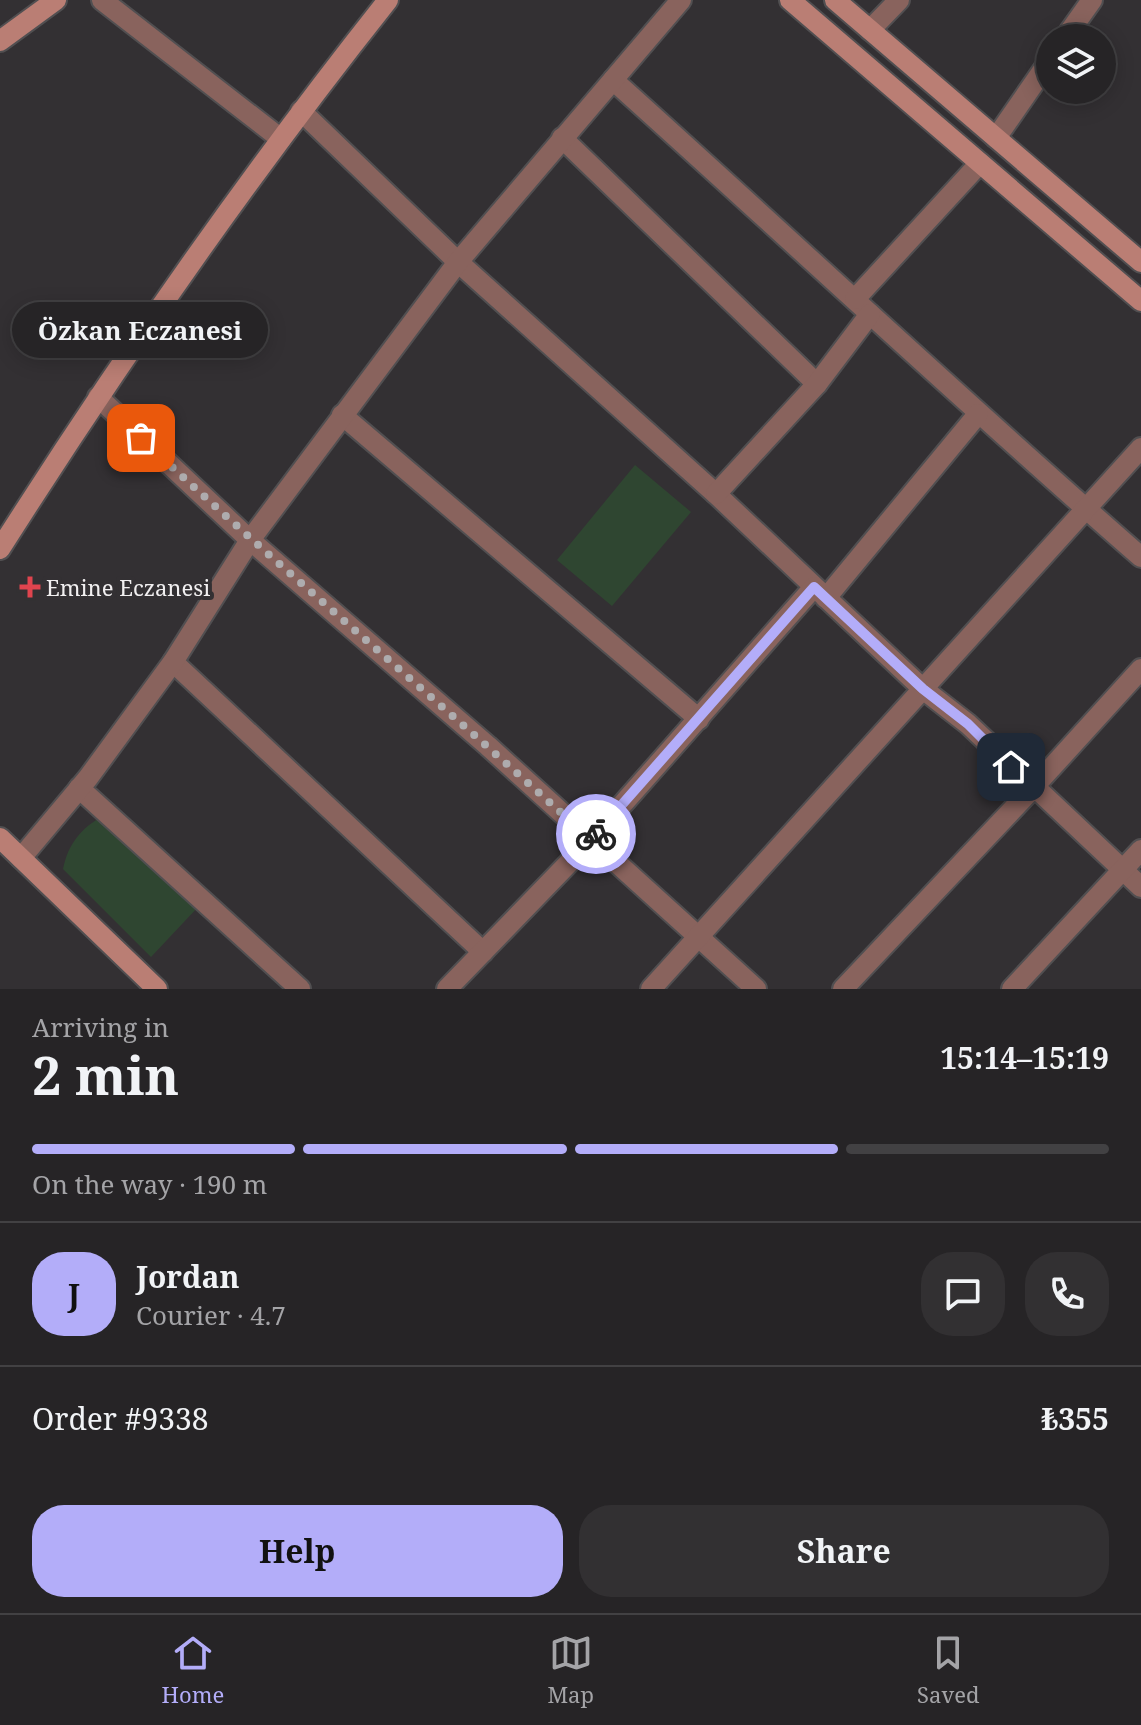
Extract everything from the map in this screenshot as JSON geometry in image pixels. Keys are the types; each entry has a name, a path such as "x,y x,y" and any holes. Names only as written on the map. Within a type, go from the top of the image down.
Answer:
{"main road":[{"path":"0,41 56,0"},
{"path":"790,0 1141,301"},
{"path":"835,0 1141,262"},
{"path":"0,549 98,397 301,111 384,2"},
{"path":"0,838 157,989"}],"street":[{"path":"102,0 281,139"},
{"path":"21,858 79,788 173,662 250,540 458,262 681,0"},
{"path":"870,30 899,0"},
{"path":"1075,24 1092,0"},
{"path":"613,80 978,414 1141,557"},
{"path":"996,138 1036,80"},
{"path":"301,111 458,262 716,494 923,689 968,724 1141,887"},
{"path":"562,138 817,384"},
{"path":"855,299 980,163"},
{"path":"716,494 817,384 870,314"},
{"path":"98,397 250,540 488,746 756,989"},
{"path":"447,989 591,840 699,719 820,592 978,414"},
{"path":"342,415 699,719"},
{"path":"651,989 1141,448"},
{"path":"173,662 483,952"},
{"path":"843,989 1141,669"},
{"path":"79,788 300,989"},
{"path":"1012,989 1141,850"}],"green space":[{"path":"635,465 691,512 612,606 557,560"},
{"path":"103,816 199,906 151,957 63,869 68,852 77,838"}],"way so far":[{"path":"141,438 250,540 488,746 591,840 596,834"}],"place":[{"name":"Özkan Eczanesi","path":"141,438"},
{"name":"Emine Eczanesi","path":"30,587"}],"route":[{"path":"596,834 814,587 923,689 968,724 1011,767"}]}
